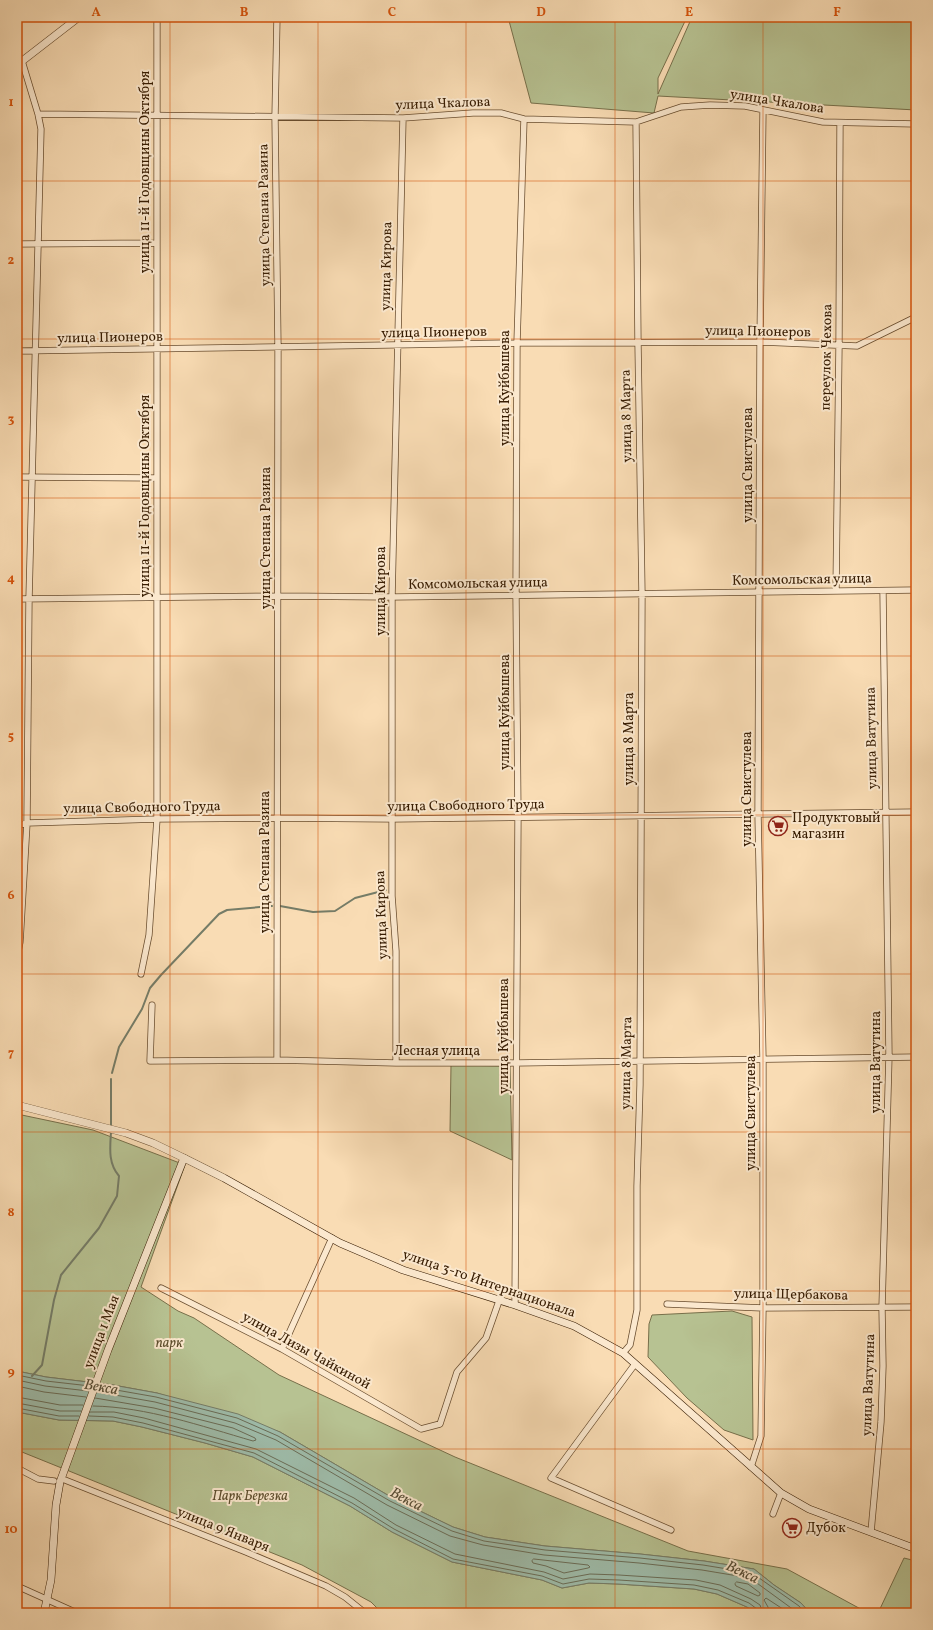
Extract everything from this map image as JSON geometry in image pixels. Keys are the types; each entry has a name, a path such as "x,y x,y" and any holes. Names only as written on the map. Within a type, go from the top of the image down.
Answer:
{"main road":[{"path":"20,63 79,17"},
{"name":"улица 3-го Интернационала","path":"17,1105 126,1132 184,1158 332,1238 402,1270 515,1305 574,1326 623,1353 781,1493 809,1509 916,1549"},
{"name":"улица 1 Мая","path":"44,1613 51,1580 57,1497 60,1482 71,1448 108,1350 184,1158"}],"street":[{"name":"улица 11-й Годовщины Октября","path":"141,974 150,935 157,819 157,17"},
{"name":"улица Степана Разина","path":"277,17 275,117 278,347 278,1060"},
{"path":"17,957 20,942 26,823 29,599 41,129 38,114 20,63"},
{"name":"улица Чкалова","path":"38,114 403,118 472,113 501,113 524,119 636,122 681,107 710,105 745,106 823,122 916,124"},
{"name":"улица Свистулева","path":"751,1467 761,1436 763,1308 762,1059 758,814 760,342 763,110"},
{"name":"улица Кирова","path":"396,1063 396,950 392,896 392,597 403,118"},
{"name":"улица Куйбышева","path":"515,1305 515,1063 518,817 516,595 517,343 524,119"},
{"name":"улица 8 Марта","path":"623,1353 630,1345 637,1310 637,1186 640,1061 642,594 636,122"},
{"name":"переулок Чехова","path":"836,591 840,346 840,123"},
{"path":"17,244 157,243"},
{"name":"улица Пионеров","path":"17,351 517,343 760,342 857,346 916,317"},
{"path":"17,477 157,478"},
{"name":"Комсомольская улица","path":"17,599 278,596 392,597 916,590"},
{"name":"улица Ватутина","path":"871,1532 881,1422 883,1366 882,1308 889,1056 883,591"},
{"name":"улица Свободного Труда","path":"17,826 26,823 157,819 393,819 916,812"},
{"name":"Лесная улица","path":"152,1005 150,1061 278,1060 396,1063 515,1063 916,1056"},
{"path":"282,1349 332,1238"},
{"name":"улица Лизы Чайкиной","path":"161,1288 282,1349 422,1429 440,1424 457,1372 486,1338 499,1301"},
{"name":"улица Щербакова","path":"667,1304 763,1308 916,1307"},
{"path":"635,1364 551,1478 671,1530"},
{"path":"17,1468 38,1479 54,1481"},
{"name":"улица 9 Января","path":"65,1480 246,1552 326,1586 345,1597 357,1611 365,1613"},
{"path":"773,1514 781,1493"},
{"path":"17,1586 77,1613"}],"green space":[{"path":"508,17 687,17 658,78 658,94 692,17 916,17 916,110 658,96 654,113 531,103"},
{"path":"451,1065 510,1066 512,1160 450,1131"},
{"name":"парк","path":"17,1114 93,1130 185,1165 141,1287 178,1311 194,1318 279,1375 455,1457 688,1551 787,1569 868,1613 810,1613 801,1603 774,1585 754,1569 704,1561 545,1546 485,1537 453,1527 391,1497 280,1432 157,1393 113,1385 46,1377 17,1371"},
{"path":"732,1311 752,1317 753,1440 724,1430 687,1398 648,1357 649,1324 652,1315"},
{"name":"Парк Березка","path":"17,1412 59,1420 113,1421 205,1443 253,1457 350,1506 392,1532 452,1562 542,1580 562,1588 589,1583 694,1589 717,1594 747,1607 756,1613 382,1613 371,1602 302,1565 17,1450"},
{"path":"904,1558 916,1561 916,1613 878,1613"}],"water":[{"name":"Векса","path":"17,1371 46,1377 113,1385 157,1393 238,1414 280,1432 391,1497 453,1527 485,1537 545,1546 704,1561 754,1569 774,1585 801,1603 810,1613 756,1613 747,1607 717,1594 694,1589 589,1583 562,1588 542,1580 452,1562 392,1532 350,1506 253,1457 205,1443 113,1421 59,1420 17,1412"}],"waterway":[{"path":"280,906 313,912 335,911 355,898 386,890"},
{"path":"112,1073 119,1047 142,1009 150,988 219,914 227,910 272,906"},
{"path":"111,1079 111,1127"},
{"path":"32,1376 42,1365 54,1300 61,1275 99,1228 117,1196 119,1176 111,1161 111,1132"}],"place":[{"name":"Продуктовый магазин","path":"778,826"},
{"name":"Дубок","path":"792,1528"}]}
